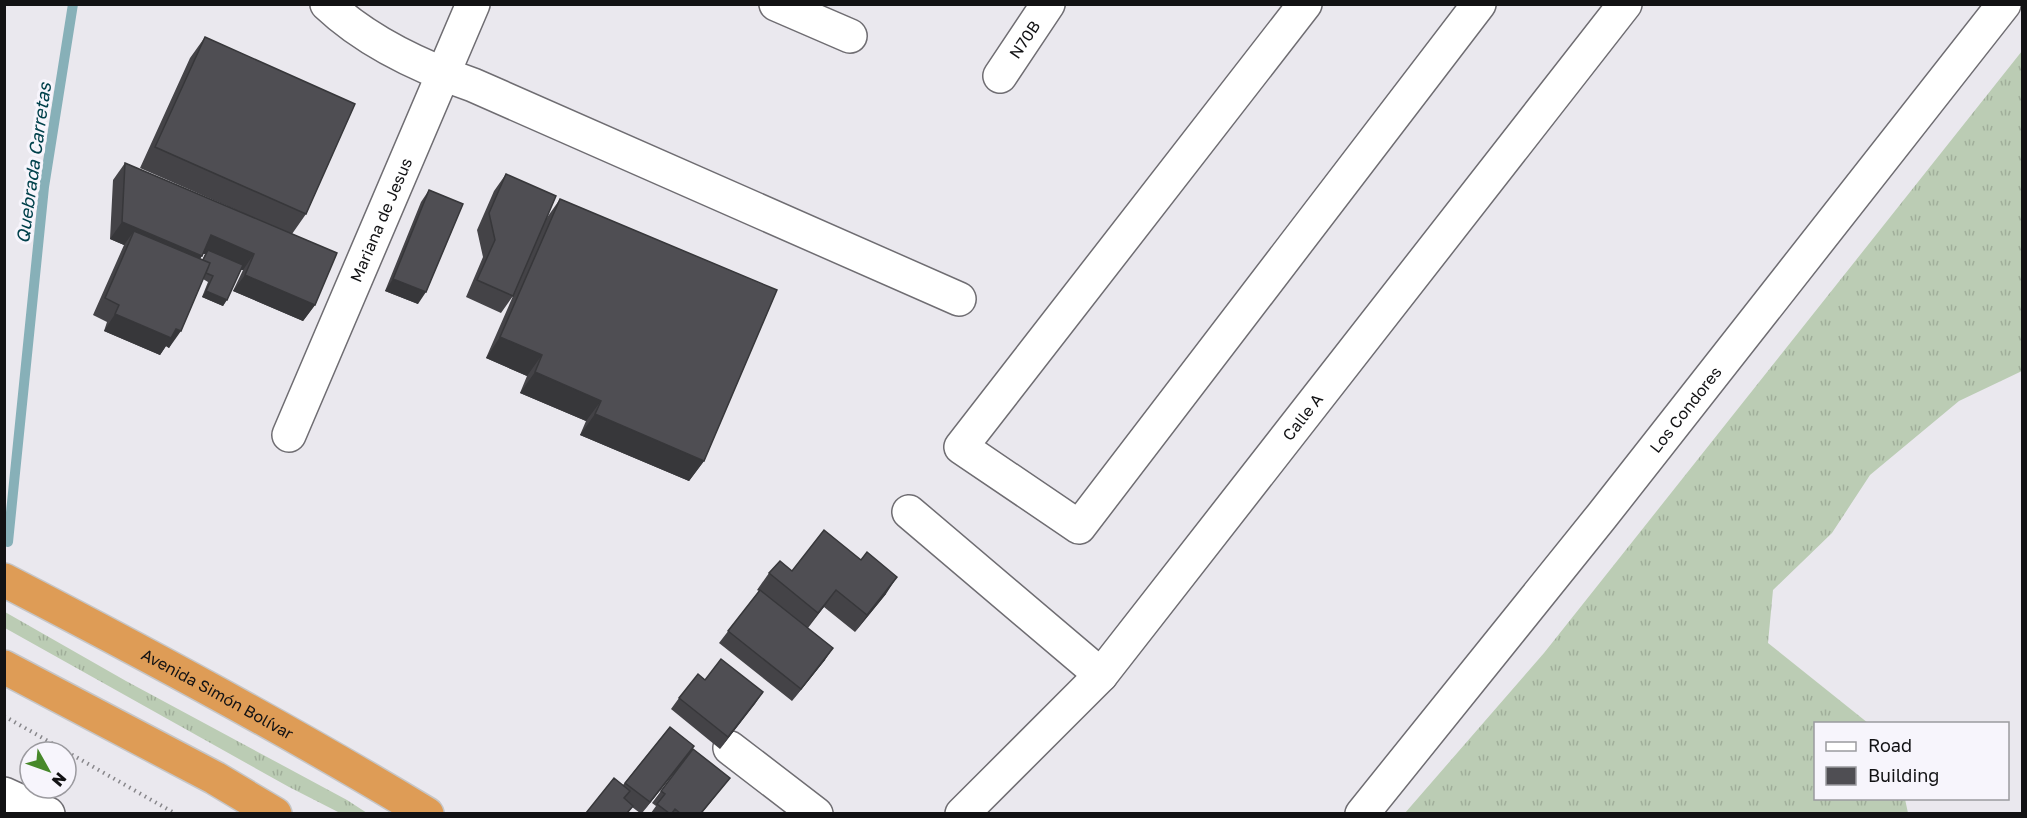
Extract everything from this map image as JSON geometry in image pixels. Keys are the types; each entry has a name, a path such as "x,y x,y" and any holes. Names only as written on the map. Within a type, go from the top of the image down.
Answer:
{"highway":[{"name":"Avenida Simón Bolívar","path":"4,580 266,719 427,813"},
{"path":"10,670 215,778 275,813"}],"street":[{"path":"327,4 372,38 442,74 472,85 959,299"},
{"name":"Mariana de Jesus","path":"289,435 473,4"},
{"path":"776,4 850,36"},
{"name":"N70B","path":"1000,76 1048,4"},
{"path":"1305,4 961,447 1079,527 1479,4"},
{"name":"Calle A","path":"962,813 1101,675 1625,4"},
{"name":"Los Condores","path":"1362,813 1601,517 2004,4"},
{"path":"909,512 1101,675"},
{"path":"730,748 816,813"},
{"path":"4,794 48,813"}],"path":[{"path":"4,716 176,813"}],"green space":[{"path":"2022,51 2022,371 1959,401 1870,475 1832,533 1773,590 1768,643 1867,722 1814,722 1814,800 1905,800 1908,813 1405,813 1544,653"},
{"path":"5,612 367,813 340,813 289,787 5,628"}],"building":[{"path":"205,37 355,104 306,214 155,147"},
{"path":"125,163 337,253 315,305 245,275 254,254 211,235 202,256 122,222"},
{"path":"506,174 556,196 513,296 477,280 495,240 489,213"},
{"path":"429,190 463,204 426,292 393,279"},
{"path":"560,199 777,290 704,461 595,414 601,401 535,372 542,355 500,337"},
{"path":"134,231 210,263 181,331 176,329 171,338 115,314 119,305 105,298"},
{"path":"208,250 243,265 227,300 206,291 213,276 206,273 210,263 203,260"},
{"path":"824,530 861,560 867,552 897,577 867,615 836,590 818,613 769,573 780,561 792,571"},
{"path":"760,590 833,648 801,689 728,631"},
{"path":"721,659 763,692 728,737 679,698 698,674 705,680"},
{"path":"670,727 694,746 650,802 625,783"},
{"path":"693,749 730,778 701,813 680,813 675,809 669,813 657,804 665,794 661,791"},
{"path":"614,778 630,791 624,798 633,806 627,813 586,813"}],"waterway":[{"name":"Quebrada Carretas","path":"8,542 44,187 73,4"}]}
